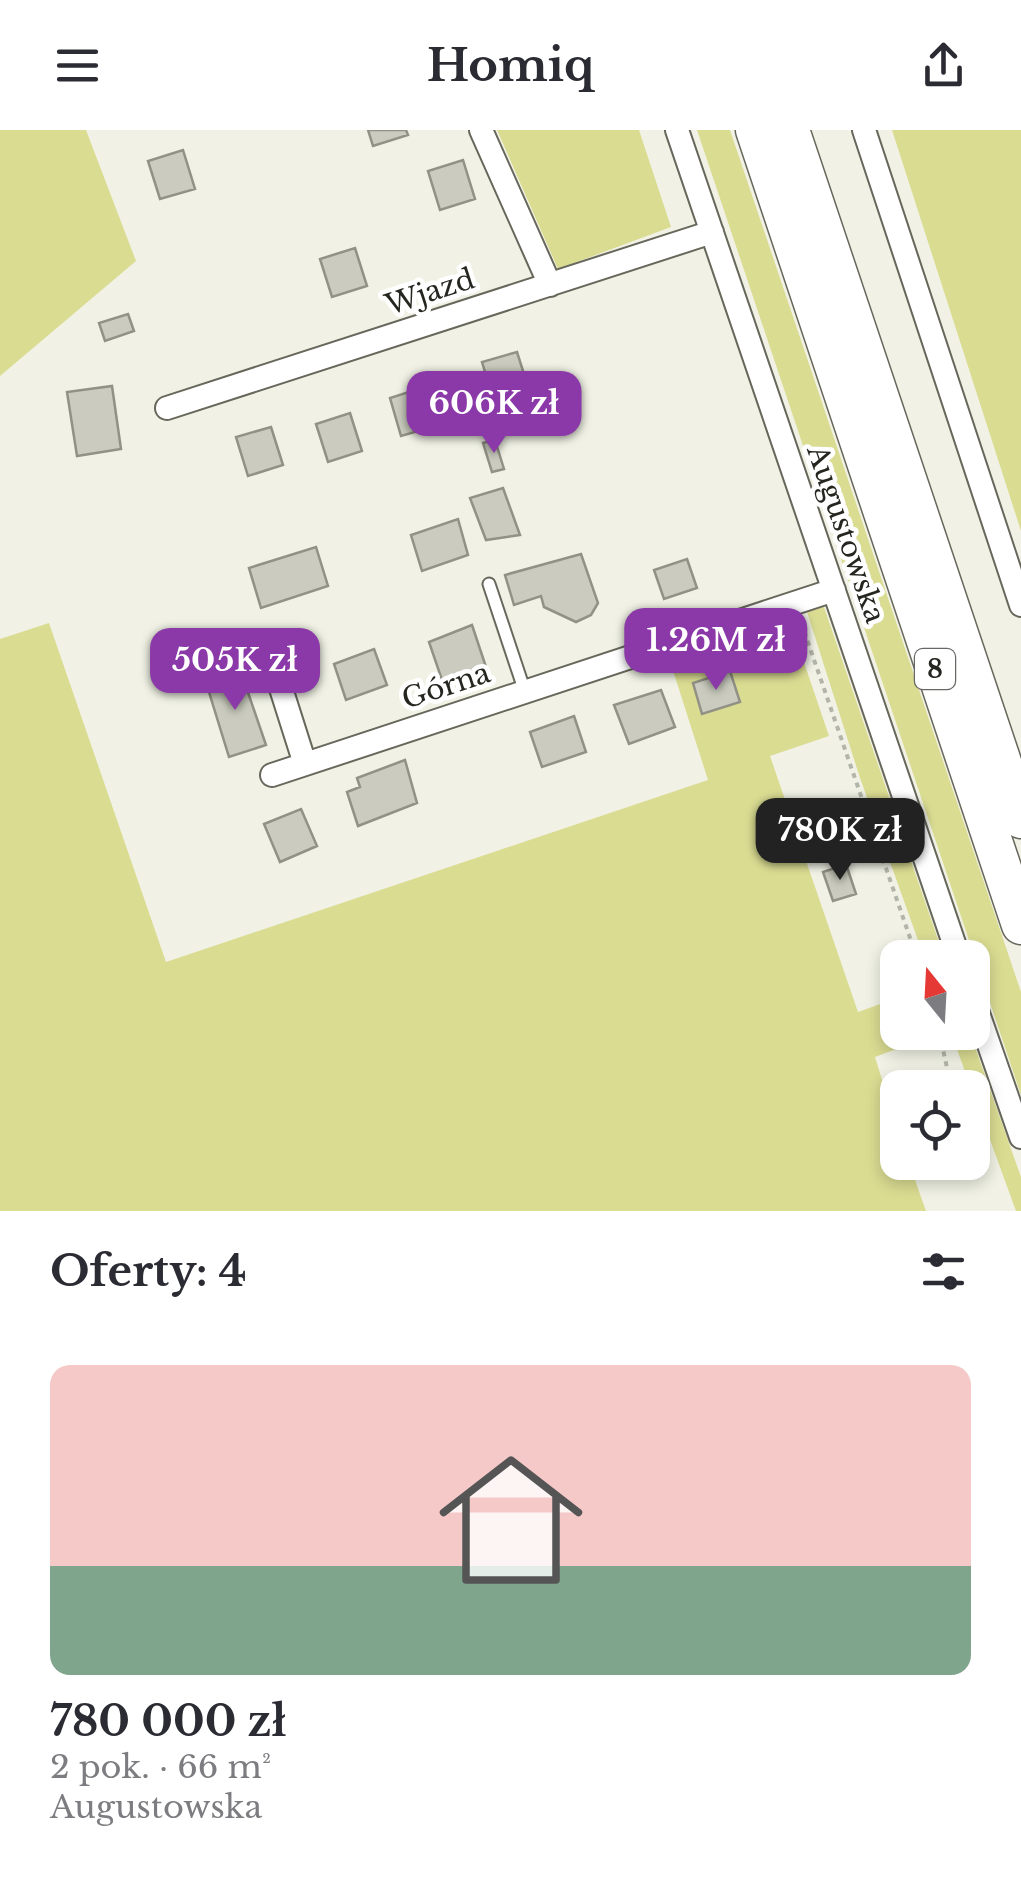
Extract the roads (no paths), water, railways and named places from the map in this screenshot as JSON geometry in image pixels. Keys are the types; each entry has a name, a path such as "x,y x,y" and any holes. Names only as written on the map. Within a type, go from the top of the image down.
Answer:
{"highway":[{"name":"8","path":"755,130 1021,925"},
{"name":"8","path":"790,130 1021,819"}],"street":[{"path":"482,130 550,285"},
{"name":"Augustowska","path":"677,130 954,940"},
{"path":"864,130 1021,605"},
{"name":"Wjazd","path":"167,408 712,232"},
{"name":"Górna","path":"272,775 834,590"},
{"path":"272,660 305,764"},
{"path":"990,1047 1021,1136"}],"lane":[{"name":"Górna","path":"489,584 525,692"}]}
